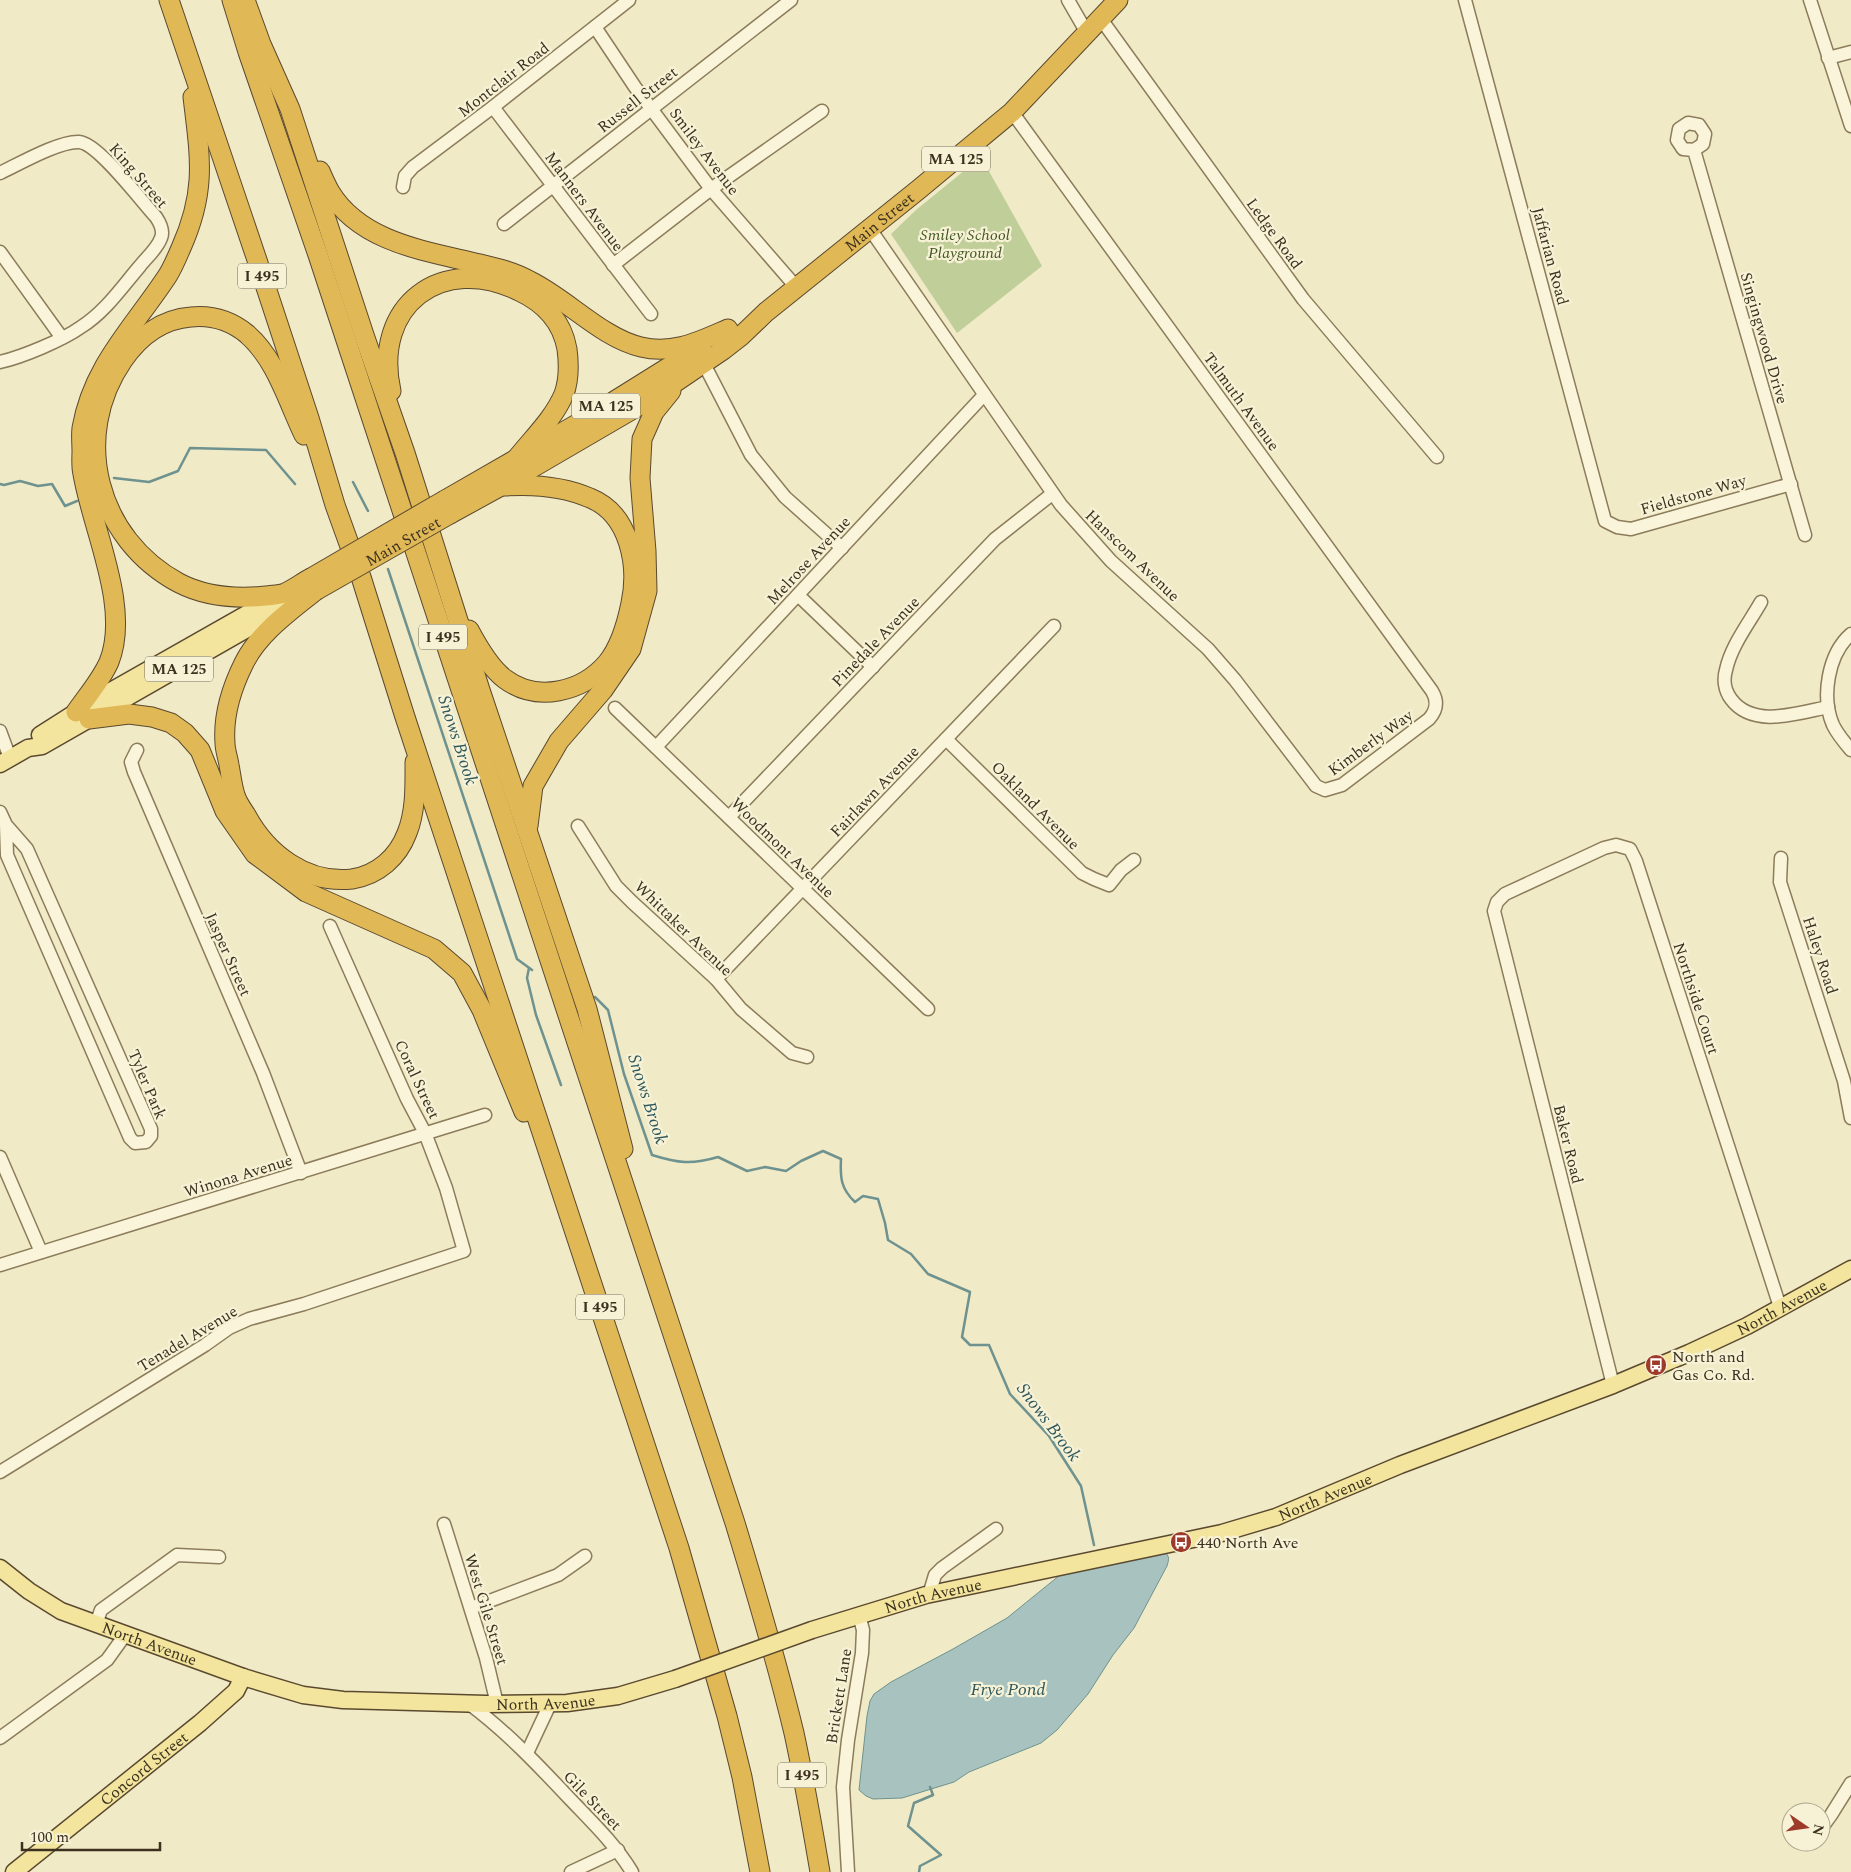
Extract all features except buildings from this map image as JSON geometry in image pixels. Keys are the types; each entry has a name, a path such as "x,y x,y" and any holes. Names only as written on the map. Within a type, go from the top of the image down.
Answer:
{"highway":[{"name":"I 495","path":"169,0 187,48 309,418 335,505 361,577 415,748 679,1548 709,1648 742,1777 760,1872"},
{"name":"I 495","path":"232,0 251,62 318,255 735,1523 765,1620 794,1733 820,1872"},
{"path":"245,0 261,44 330,193 356,221 370,230 404,245 496,268 528,280 561,299 609,334 642,348 680,348 728,329"},
{"name":"Main Street","path":"447,507 501,486 652,398 704,364 741,336 766,312 1012,112 1118,0"},
{"path":"187,48 199,138 201,170 198,199 188,232 169,274 131,326 97,379 86,405 81,431 82,472 108,572 115,610 114,638 109,662 93,688 83,716 129,714 152,717 171,723 185,733 200,750 225,810 255,854 306,892 434,949 462,973 482,1010 578,1240"},
{"path":"290,109 405,453 480,690 587,1009 608,1083 653,1274"},
{"path":"405,453 389,383 388,350 395,327 404,309 420,292 437,284 461,278 486,278 508,285 535,298 552,313 565,336 569,365 564,392 556,409 516,458"},
{"name":"Main Street","path":"284,593 313,584 447,507 516,458 649,380 728,329 766,312"},
{"path":"284,593 242,598 213,595 198,591 175,581 155,568 132,545 117,524 104,498 98,477 96,446 102,403 113,376 127,354 142,338 168,322 188,317 208,317 228,322 238,327 256,343 271,365 335,505"},
{"path":"528,834 533,786 559,741 602,690 630,649 647,591 640,478 642,439 654,412 680,380"},
{"path":"449,590 479,649 503,678 520,688 550,692 572,689 592,678 608,662 619,641 628,619 634,590 634,565 628,539 618,521 607,509 592,498 569,491 530,484 501,486"},
{"path":"313,584 267,631 244,662 228,702 226,751 235,796 252,826 272,850 296,868 318,877 340,880 362,878 382,867 398,852 408,832 414,804 415,748"}],"main road":[{"name":"Main Street","path":"83,716 313,584"},
{"name":"Main Street","path":"5,761 28,748 42,746 83,716 284,593"},
{"name":"North Avenue","path":"0,1568 29,1591 61,1611 243,1677 303,1694 343,1700 468,1704 586,1702 610,1698 675,1679 812,1630 928,1595 1260,1523 1400,1464 1613,1385 1689,1353 1747,1326 1851,1269"},
{"name":"Concord Street","path":"14,1872 200,1723 236,1691 243,1677"}],"street":[{"name":"Montclair Road","path":"402,187 405,176 413,167 493,108 629,0"},
{"name":"Russell Street","path":"504,224 792,0"},
{"path":"1068,0 1087,33"},
{"name":"Jaffarian Road","path":"1465,0 1605,521"},
{"path":"1810,0 1851,126"},
{"name":"Ledge Road","path":"1101,19 1303,300 1437,457"},
{"name":"Smiley Avenue","path":"594,27 711,189 797,288"},
{"path":"1828,58 1851,52"},
{"name":"Manners Avenue","path":"493,108 651,314"},
{"path":"613,265 711,189 822,111"},
{"name":"Talmuth Avenue","path":"1012,112 1432,691 1436,700 1434,713"},
{"name":"King Street","path":"0,172 55,148 79,142 95,149 156,217 161,226 162,234 155,248 100,311 83,326 62,338"},
{"name":"Singingwood Drive","path":"1694,150 1805,535"},
{"name":"Hanscom Avenue","path":"870,229 1052,494 1111,561 1212,654 1235,680 1312,782 1322,790"},
{"path":"0,252 62,338 0,362"},
{"path":"704,364 751,455 785,497 842,548"},
{"name":"Melrose Avenue","path":"656,747 984,395"},
{"name":"Fieldstone Way","path":"1605,521 1617,527 1631,529 1791,484"},
{"name":"Pinedale Avenue","path":"729,817 995,539 1052,494"},
{"path":"798,595 873,667"},
{"path":"1761,602 1731,655 1724,684 1728,695 1736,706 1745,712 1759,716 1776,717 1828,707"},
{"name":"Fairlawn Avenue","path":"716,979 1054,626"},
{"path":"1851,634 1847,637 1834,660 1828,682 1828,707 1836,731 1851,750"},
{"name":"Woodmont Avenue","path":"615,708 928,1009"},
{"name":"Kimberly Way","path":"1322,790 1336,788 1348,781 1429,719 1434,713"},
{"path":"0,731 5,761"},
{"name":"Oakland Avenue","path":"946,739 1082,873 1109,884 1121,870 1134,860"},
{"name":"Jasper Street","path":"137,750 131,762 134,772 263,1073 301,1173"},
{"name":"Tyler Park","path":"0,812 6,825 27,849 151,1129 151,1136 146,1142 135,1143 130,1138 7,855 6,825"},
{"name":"Whittaker Avenue","path":"578,826 616,886 716,979 741,1010 792,1053 807,1057"},
{"name":"Northside Court","path":"1494,911 1497,902 1504,894 1604,848 1616,845 1630,849 1780,1307"},
{"name":"Haley Road","path":"1781,858 1780,882 1844,1081 1851,1118"},
{"name":"Baker Road","path":"1494,911 1613,1385"},
{"name":"Coral Street","path":"330,926 407,1099 425,1133 446,1188 464,1250"},
{"name":"Winona Avenue","path":"0,1265 485,1115"},
{"path":"0,1157 41,1252"},
{"name":"Tenadel Avenue","path":"0,1472 206,1345 229,1328 249,1319 304,1304 464,1250"},
{"name":"West Gile Street","path":"444,1524 486,1658 497,1704"},
{"path":"928,1595 935,1575 942,1568 996,1529"},
{"path":"96,1624 101,1610 176,1555 219,1557"},
{"path":"471,1608 558,1574 585,1556"},
{"name":"Brickett Lane","path":"848,1872 843,1786 848,1740 862,1652 864,1630 859,1615"},
{"path":"0,1738 107,1660 125,1635"},
{"name":"Gile Street","path":"468,1704 489,1718 527,1754 597,1826 618,1850 632,1872"},
{"path":"527,1754 550,1704"},
{"path":"1831,1814 1851,1783"},
{"path":"571,1872 618,1850"}],"green space":[{"name":"Smiley School Playground","path":"981,157 1042,266 957,333 891,234 916,210"}],"water":[{"name":"Frye Pond","path":"1164,1552 1168,1558 1167,1566 1134,1628 1113,1655 1088,1694 1057,1730 1041,1743 969,1772 954,1782 902,1798 873,1799 859,1790 867,1716 870,1701 874,1694 891,1682 1007,1618 1060,1575"}],"waterway":[{"name":"Snows Brook","path":"114,478 149,482 178,471 190,448 266,450 295,484"},
{"name":"Snows Brook","path":"0,484 4,485 20,481 38,486 52,484 65,506 77,501"},
{"name":"Snows Brook","path":"353,482 368,511"},
{"name":"Snows Brook","path":"388,569 517,959 532,970"},
{"path":"529,968 527,978 536,1015 561,1085"},
{"name":"Snows Brook","path":"595,997 608,1010 624,1074 652,1155 685,1162 718,1157 747,1171 765,1167 786,1171 801,1161 823,1151 841,1159 842,1183 855,1202 863,1196 878,1199 888,1240 911,1254 928,1274 970,1292 962,1337 970,1345 989,1345 1010,1394 1049,1436 1081,1486 1094,1545"},
{"name":"Snows Brook","path":"919,1872 920,1866 941,1855 908,1826 914,1803 933,1795 930,1787"}],"place":[{"name":"North and Gas Co. Rd.","path":"1656,1365"},
{"name":"440 North Ave","path":"1181,1542"}]}
